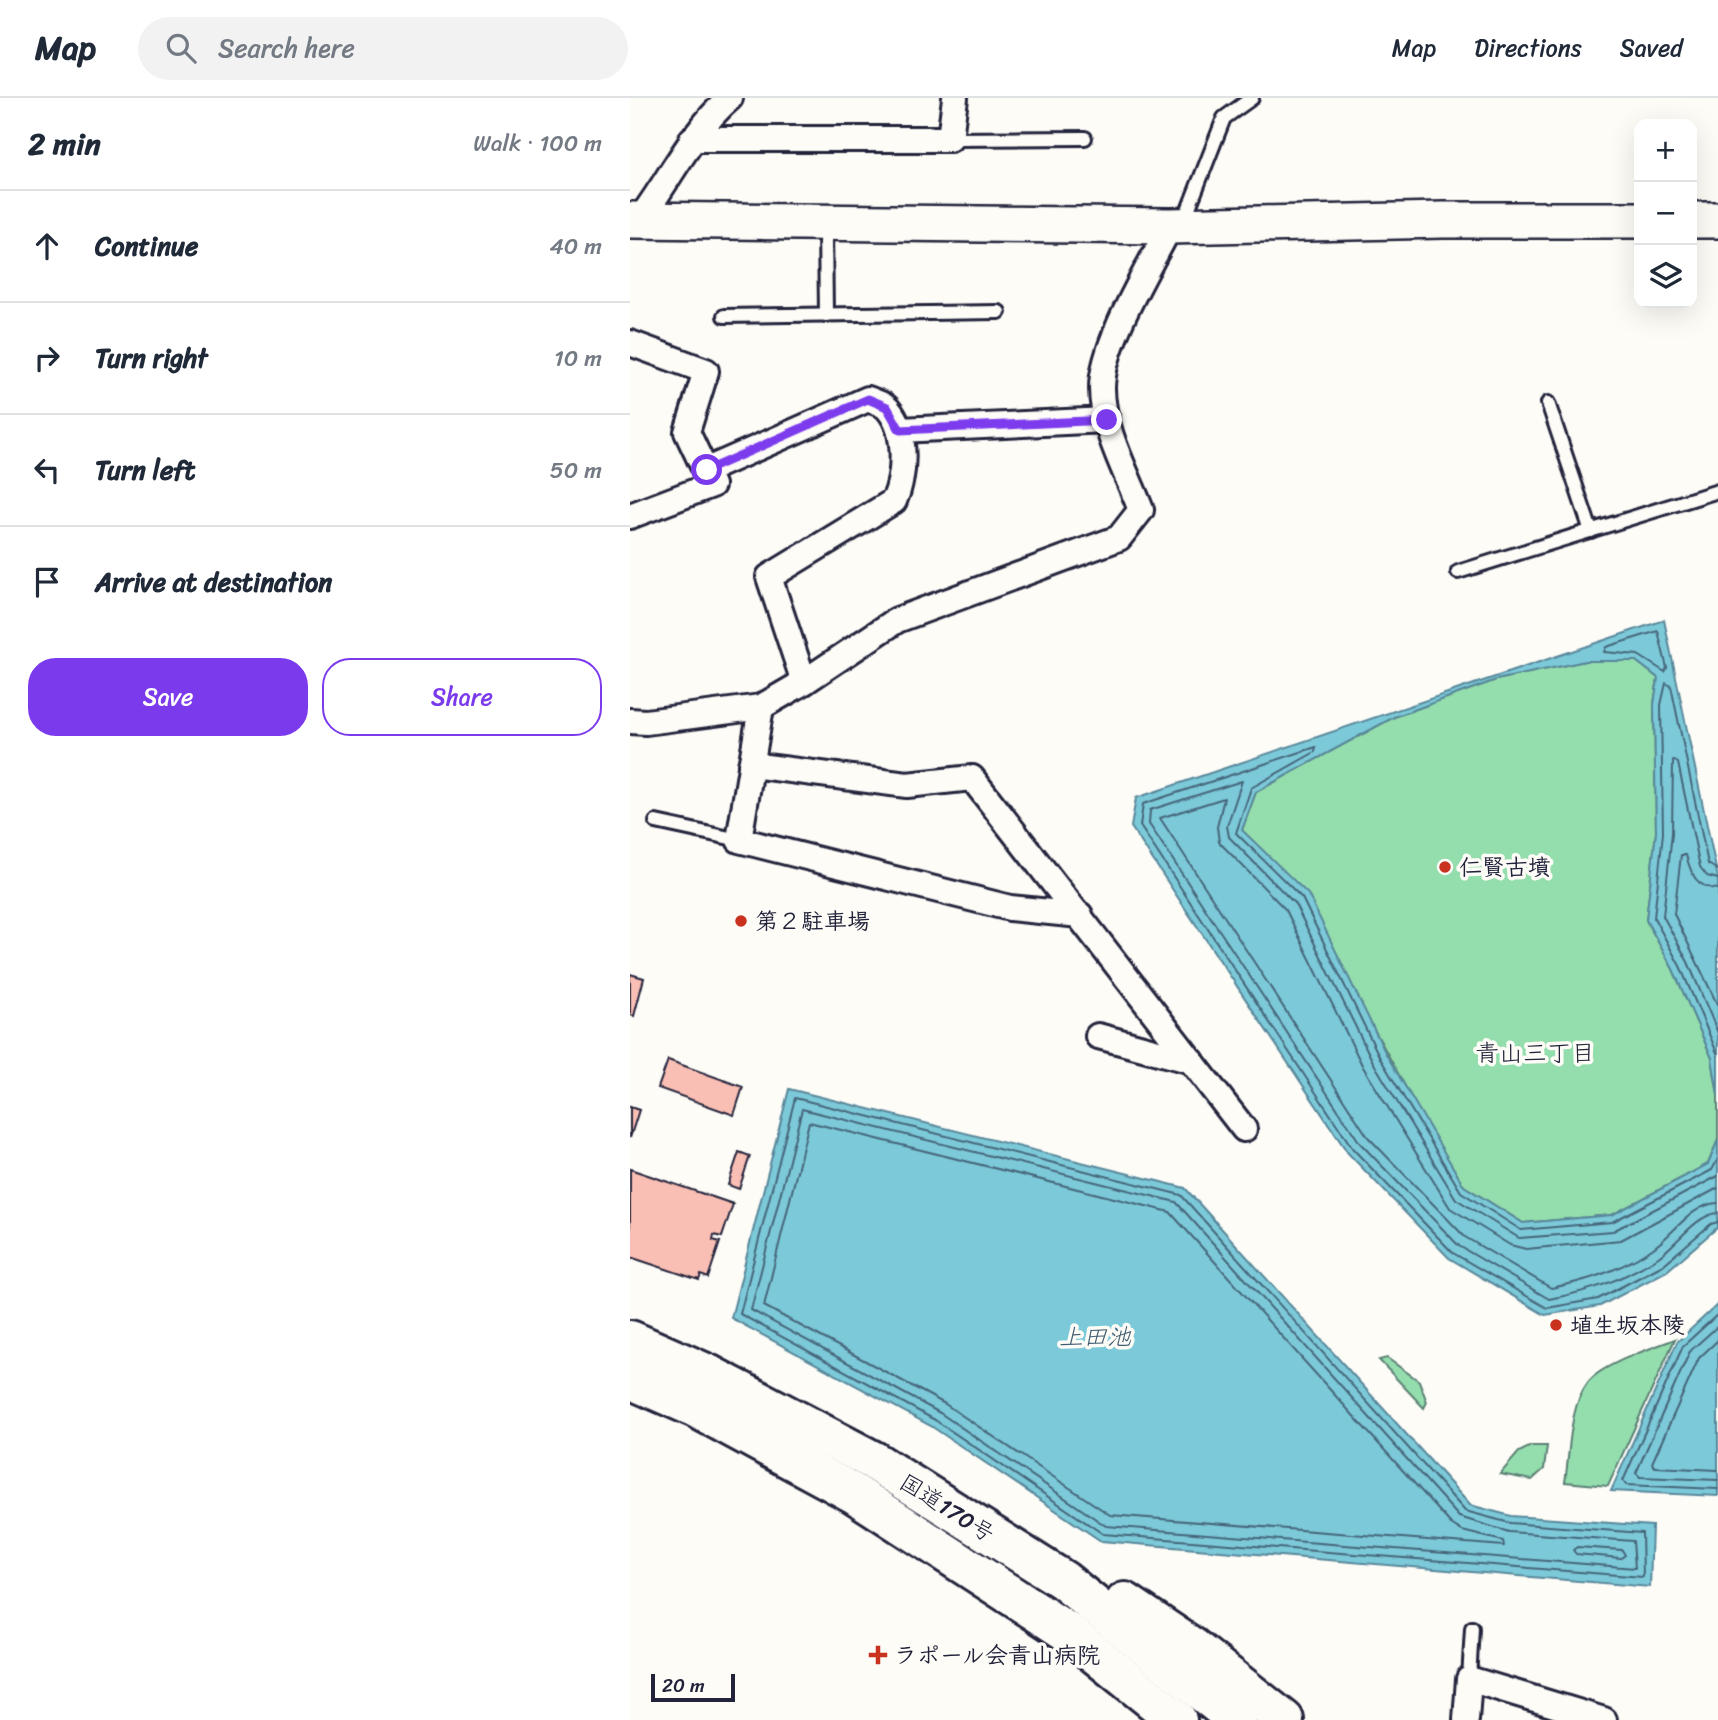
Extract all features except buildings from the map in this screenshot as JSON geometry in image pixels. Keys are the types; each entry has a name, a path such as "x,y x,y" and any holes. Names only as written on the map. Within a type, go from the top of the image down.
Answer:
{"highway":[{"name":"国道170号","path":"630,1340 710,1375 874,1461 1063,1580 1237,1720"},
{"name":"国道170号","path":"630,1379 694,1407 855,1494 1069,1633 1177,1720"},
{"path":"1063,1580 1123,1601 1192,1647 1284,1720"},
{"path":"995,1584 1057,1655 1136,1720"}],"street":[{"path":"635,220 666,184 692,139 730,98"},
{"path":"692,139 950,139 955,98"},
{"path":"635,220 1176,226 1443,220 1634,220"},
{"path":"1697,220 1718,220"},
{"path":"630,721 646,722 761,707 804,682 897,620 1119,538 1141,510 1107,420 1102,388 1108,352 1176,226"},
{"path":"630,343 706,371 687,432 712,485 630,516"},
{"path":"707,470 868,399 887,407 900,430 902,482 894,501 769,577 804,682"},
{"path":"900,430 1107,420"},
{"path":"761,707 739,840 1010,908 1080,915"},
{"path":"751,765 907,785 972,778 1244,1129"},
{"path":"1098,1036 1192,1061"},
{"path":"1466,1720 1469,1679 1604,1720"}],"lane":[{"path":"1176,226 1224,118 1252,98"},
{"path":"950,139 1085,138"},
{"path":"825,222 826,315"},
{"path":"724,316 999,312"},
{"path":"1548,403 1591,531"},
{"path":"1458,572 1718,491"},
{"path":"656,822 739,840"},
{"path":"1469,1679 1472,1628"}],"green space":[{"path":"1585,661 1636,661 1658,678 1654,704 1656,832 1646,920 1673,969 1712,1058 1718,1095 1718,1140 1708,1164 1612,1215 1523,1223 1464,1186 1418,1110 1351,987 1242,830 1256,792 1394,717 1496,680"},
{"path":"1675,1339 1608,1486 1565,1482 1574,1416 1588,1382 1616,1363"},
{"path":"1387,1358 1419,1381 1427,1402 1424,1408 1379,1360"},
{"path":"1531,1446 1547,1446 1544,1469 1532,1480 1500,1474 1519,1452"}],"water":[{"path":"1664,620 1718,878 1718,1095 1712,1058 1673,969 1646,920 1656,832 1654,704 1658,678 1636,661 1585,661 1496,680 1394,717 1256,792 1242,830 1308,894 1386,1054 1464,1186 1523,1223 1612,1215 1708,1164 1718,1140 1718,1227 1667,1271 1600,1306 1545,1315 1449,1258 1348,1153 1131,827 1136,798"},
{"name":"上田池","path":"789,1089 1185,1188 1470,1505 1511,1516 1652,1526 1650,1587 1101,1541 931,1426 731,1318"},
{"path":"1718,1304 1718,1496 1611,1491 1677,1342"}],"place":[{"name":"仁賢古墳","path":"1445,867"},
{"name":"第２駐車場","path":"741,921"},
{"name":"埴生坂本陵","path":"1556,1325"},
{"name":"ラポール会青山病院","path":"878,1655"}],"district":[{"name":"青山三丁目","path":"1535,1053"}],"route":[{"path":"707,470 868,399 887,407 900,430 1107,420"}]}
